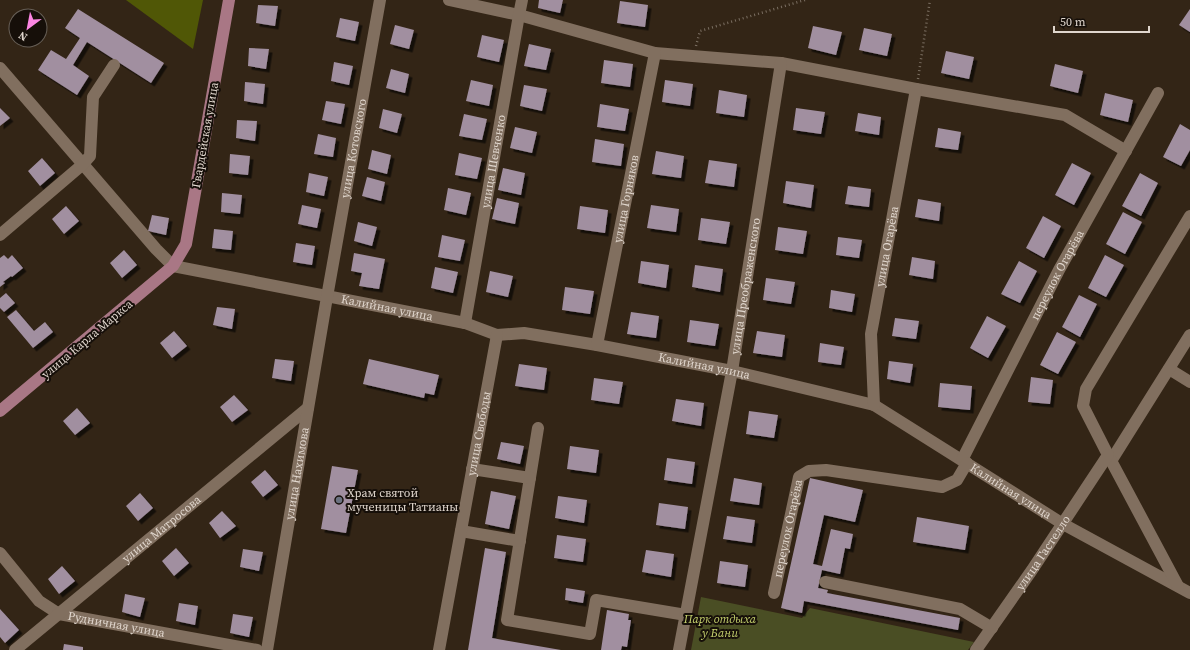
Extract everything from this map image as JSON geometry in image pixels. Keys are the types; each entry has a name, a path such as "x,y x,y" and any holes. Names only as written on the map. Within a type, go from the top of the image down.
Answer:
{"main road":[{"name":"Гвардейская улица","path":"173,266 186,244 229,0"},
{"name":"улица Карла Маркса","path":"0,411 173,266"}],"street":[{"name":"улица Котовского","path":"327,297 380,0"},
{"path":"448,0 519,15 655,53 781,63 916,89 1065,114 1126,151"},
{"name":"улица Шевченко","path":"465,323 522,0"},
{"name":"улица Горняков","path":"597,345 655,53"},
{"name":"улица Преображенского","path":"680,650 732,371 781,63"},
{"path":"0,235 82,165 90,156 93,97 114,65"},
{"path":"0,68 82,165 156,249 173,266"},
{"name":"улица Огарёва","path":"874,405 871,334 916,89"},
{"name":"переулок Огарёва","path":"774,594 799,477 809,471 826,470 942,487 957,480 1059,270 1158,93"},
{"path":"1178,586 1083,406 1086,389 1190,216"},
{"name":"Калийная улица","path":"173,266 465,323 497,335 524,333 597,345 732,371 874,405 1063,524 1190,593"},
{"name":"улица Нахимова","path":"267,650 327,297"},
{"name":"улица Свободы","path":"439,650 497,335"},
{"name":"улица Гастелло","path":"976,650 1110,458 1190,335"},
{"path":"1169,369 1190,382"},
{"name":"улица Матросова","path":"15,650 308,408"},
{"path":"538,428 507,620 590,634 596,600 686,615"},
{"path":"472,469 530,478"},
{"path":"461,531 520,541"},
{"name":"Рудничная улица","path":"0,553 40,601 59,614 257,650"},
{"path":"825,582 960,609 994,625"}],"path":[{"path":"693,56 700,31 805,0"},
{"path":"916,89 930,0"}],"green space":[{"path":"126,0 203,0 193,49"},
{"name":"Парк отдыха у Бани","path":"701,597 802,618 810,608 974,642 968,650 691,650"}],"building":[{"path":"539,0 563,0 560,13 538,8"},
{"path":"620,1 648,5 645,27 617,23"},
{"path":"258,5 278,6 275,26 256,23"},
{"path":"78,9 164,63 151,83 87,42 73,65 89,76 77,95 38,70 51,50 66,59 80,38 65,28"},
{"path":"1190,9 1190,32 1179,25"},
{"path":"340,18 359,22 355,41 336,37"},
{"path":"395,25 414,30 409,49 390,44"},
{"path":"813,26 842,32 836,55 808,48"},
{"path":"864,28 892,34 887,56 859,50"},
{"path":"482,35 504,40 499,62 477,57"},
{"path":"529,44 551,49 546,70 524,66"},
{"path":"249,48 269,49 266,69 248,66"},
{"path":"946,51 974,57 969,79 941,73"},
{"path":"604,60 633,64 630,87 601,83"},
{"path":"334,62 353,66 349,85 331,81"},
{"path":"1055,64 1083,71 1078,93 1050,86"},
{"path":"391,69 409,74 405,93 386,88"},
{"path":"471,80 493,85 489,106 466,101"},
{"path":"665,80 693,84 690,106 662,102"},
{"path":"245,82 265,84 263,104 244,101"},
{"path":"524,85 547,89 542,111 520,106"},
{"path":"719,90 747,95 744,117 716,113"},
{"path":"1105,93 1133,100 1128,122 1100,115"},
{"path":"326,101 345,104 341,124 322,120"},
{"path":"600,104 629,109 625,131 597,127"},
{"path":"0,108 10,118 0,126"},
{"path":"796,108 825,112 821,134 793,130"},
{"path":"383,109 402,114 397,133 379,128"},
{"path":"858,113 881,117 879,135 855,131"},
{"path":"464,114 487,119 482,140 459,136"},
{"path":"237,120 257,121 255,141 236,138"},
{"path":"1180,124 1190,130 1190,150 1181,166 1163,157"},
{"path":"515,127 537,132 532,153 510,148"},
{"path":"938,128 961,132 958,150 935,147"},
{"path":"318,134 336,138 333,157 314,154"},
{"path":"595,139 624,144 621,166 592,162"},
{"path":"372,150 391,155 387,174 368,169"},
{"path":"656,151 684,156 681,178 652,174"},
{"path":"459,153 482,158 477,179 455,175"},
{"path":"230,154 250,156 248,175 229,173"},
{"path":"42,158 55,173 40,186 28,171"},
{"path":"709,160 737,164 734,187 705,183"},
{"path":"1072,163 1091,173 1074,205 1055,195"},
{"path":"503,168 525,173 521,195 498,190"},
{"path":"309,173 328,177 324,196 306,192"},
{"path":"1140,173 1158,183 1141,216 1122,206"},
{"path":"367,177 385,182 381,201 362,196"},
{"path":"786,181 814,185 811,208 783,203"},
{"path":"848,186 871,189 869,207 845,204"},
{"path":"448,188 471,193 466,215 444,210"},
{"path":"222,193 242,195 240,214 221,212"},
{"path":"497,198 519,203 515,224 492,219"},
{"path":"918,199 941,203 939,221 915,217"},
{"path":"302,205 321,209 317,228 298,224"},
{"path":"651,205 679,209 676,232 647,228"},
{"path":"66,206 79,221 64,234 52,219"},
{"path":"580,206 608,210 605,233 577,229"},
{"path":"1123,212 1142,222 1125,254 1106,244"},
{"path":"152,215 169,218 166,235 148,231"},
{"path":"1043,216 1061,226 1044,258 1026,248"},
{"path":"701,218 730,222 726,244 698,240"},
{"path":"358,222 377,227 372,246 354,241"},
{"path":"778,227 807,231 803,254 775,250"},
{"path":"214,229 233,231 231,250 212,248"},
{"path":"442,235 465,240 460,261 438,257"},
{"path":"838,237 862,240 859,258 836,255"},
{"path":"296,243 315,246 312,265 293,262"},
{"path":"124,250 137,265 122,278 110,263"},
{"path":"354,253 385,259 379,289 359,286 362,273 351,271"},
{"path":"4,255 8,259 12,255 23,268 3,282 5,283 0,287 0,258"},
{"path":"1105,255 1124,265 1106,297 1088,288"},
{"path":"912,257 935,261 933,279 909,275"},
{"path":"641,261 669,265 666,288 638,283"},
{"path":"1019,261 1037,271 1020,303 1001,294"},
{"path":"695,265 723,269 720,292 692,287"},
{"path":"435,267 458,272 453,293 431,288"},
{"path":"490,271 513,276 508,297 486,292"},
{"path":"766,278 795,282 791,304 763,300"},
{"path":"565,287 594,291 590,314 562,310"},
{"path":"831,290 855,294 852,312 829,308"},
{"path":"6,293 15,303 4,312 0,308 0,298"},
{"path":"1079,295 1097,304 1080,337 1062,327"},
{"path":"217,307 235,309 232,329 213,325"},
{"path":"16,310 34,331 45,322 53,332 33,348 7,317"},
{"path":"631,312 659,316 656,338 627,334"},
{"path":"987,316 1006,326 988,358 970,348"},
{"path":"895,318 919,321 916,339 892,336"},
{"path":"690,320 719,324 715,346 687,342"},
{"path":"174,331 187,346 172,358 160,343"},
{"path":"757,331 785,335 782,357 753,353"},
{"path":"1057,332 1076,342 1058,374 1040,365"},
{"path":"820,343 844,347 841,365 818,362"},
{"path":"275,359 294,361 291,381 272,378"},
{"path":"369,359 439,375 434,395 425,393 424,398 363,384"},
{"path":"889,361 913,364 910,383 887,379"},
{"path":"519,364 547,368 544,390 515,386"},
{"path":"1031,377 1053,380 1050,404 1028,402"},
{"path":"594,378 623,382 619,404 591,400"},
{"path":"940,383 972,386 970,410 938,407"},
{"path":"234,395 248,410 232,422 220,407"},
{"path":"676,399 704,403 701,426 672,421"},
{"path":"77,408 90,423 75,435 63,421"},
{"path":"749,411 778,415 774,438 746,434"},
{"path":"501,442 524,446 520,464 497,459"},
{"path":"570,446 599,450 596,473 567,469"},
{"path":"667,458 695,462 692,484 664,480"},
{"name":"Храм святой мученицы Татианы","path":"332,466 358,470 346,533 321,529"},
{"path":"265,470 278,485 263,497 251,482"},
{"path":"734,478 762,483 759,505 730,501"},
{"path":"810,478 863,490 855,522 824,515 813,564 822,566 831,529 853,534 850,549 845,548 840,574 822,570 818,588 828,590 827,593 960,618 958,630 804,601 802,613 781,608"},
{"path":"491,491 516,496 509,529 485,524"},
{"path":"140,493 153,508 138,521 126,506"},
{"path":"558,496 587,500 584,523 555,518"},
{"path":"659,503 688,507 685,529 656,525"},
{"path":"222,511 236,526 220,538 209,523"},
{"path":"727,516 755,520 752,543 723,539"},
{"path":"917,517 969,526 965,550 913,542"},
{"path":"557,535 586,539 583,562 554,558"},
{"path":"176,548 189,563 174,576 162,561"},
{"path":"485,548 506,552 492,638 561,650 468,650"},
{"path":"243,549 263,552 259,571 240,567"},
{"path":"646,550 674,554 671,577 642,572"},
{"path":"720,561 748,565 745,587 717,583"},
{"path":"62,566 75,581 59,594 48,579"},
{"path":"566,588 585,591 583,603 565,600"},
{"path":"125,594 145,598 140,617 122,612"},
{"path":"179,603 198,606 195,625 176,621"},
{"path":"0,609 19,630 5,643 0,637"},
{"path":"607,610 629,614 628,620 631,620 627,647 622,646 621,650 601,650"},
{"path":"233,614 253,617 249,637 230,633"},
{"path":"64,644 83,647 83,650 63,650"}],"place":[{"name":"Храм святой мученицы Татианы","path":"339,500"}]}
